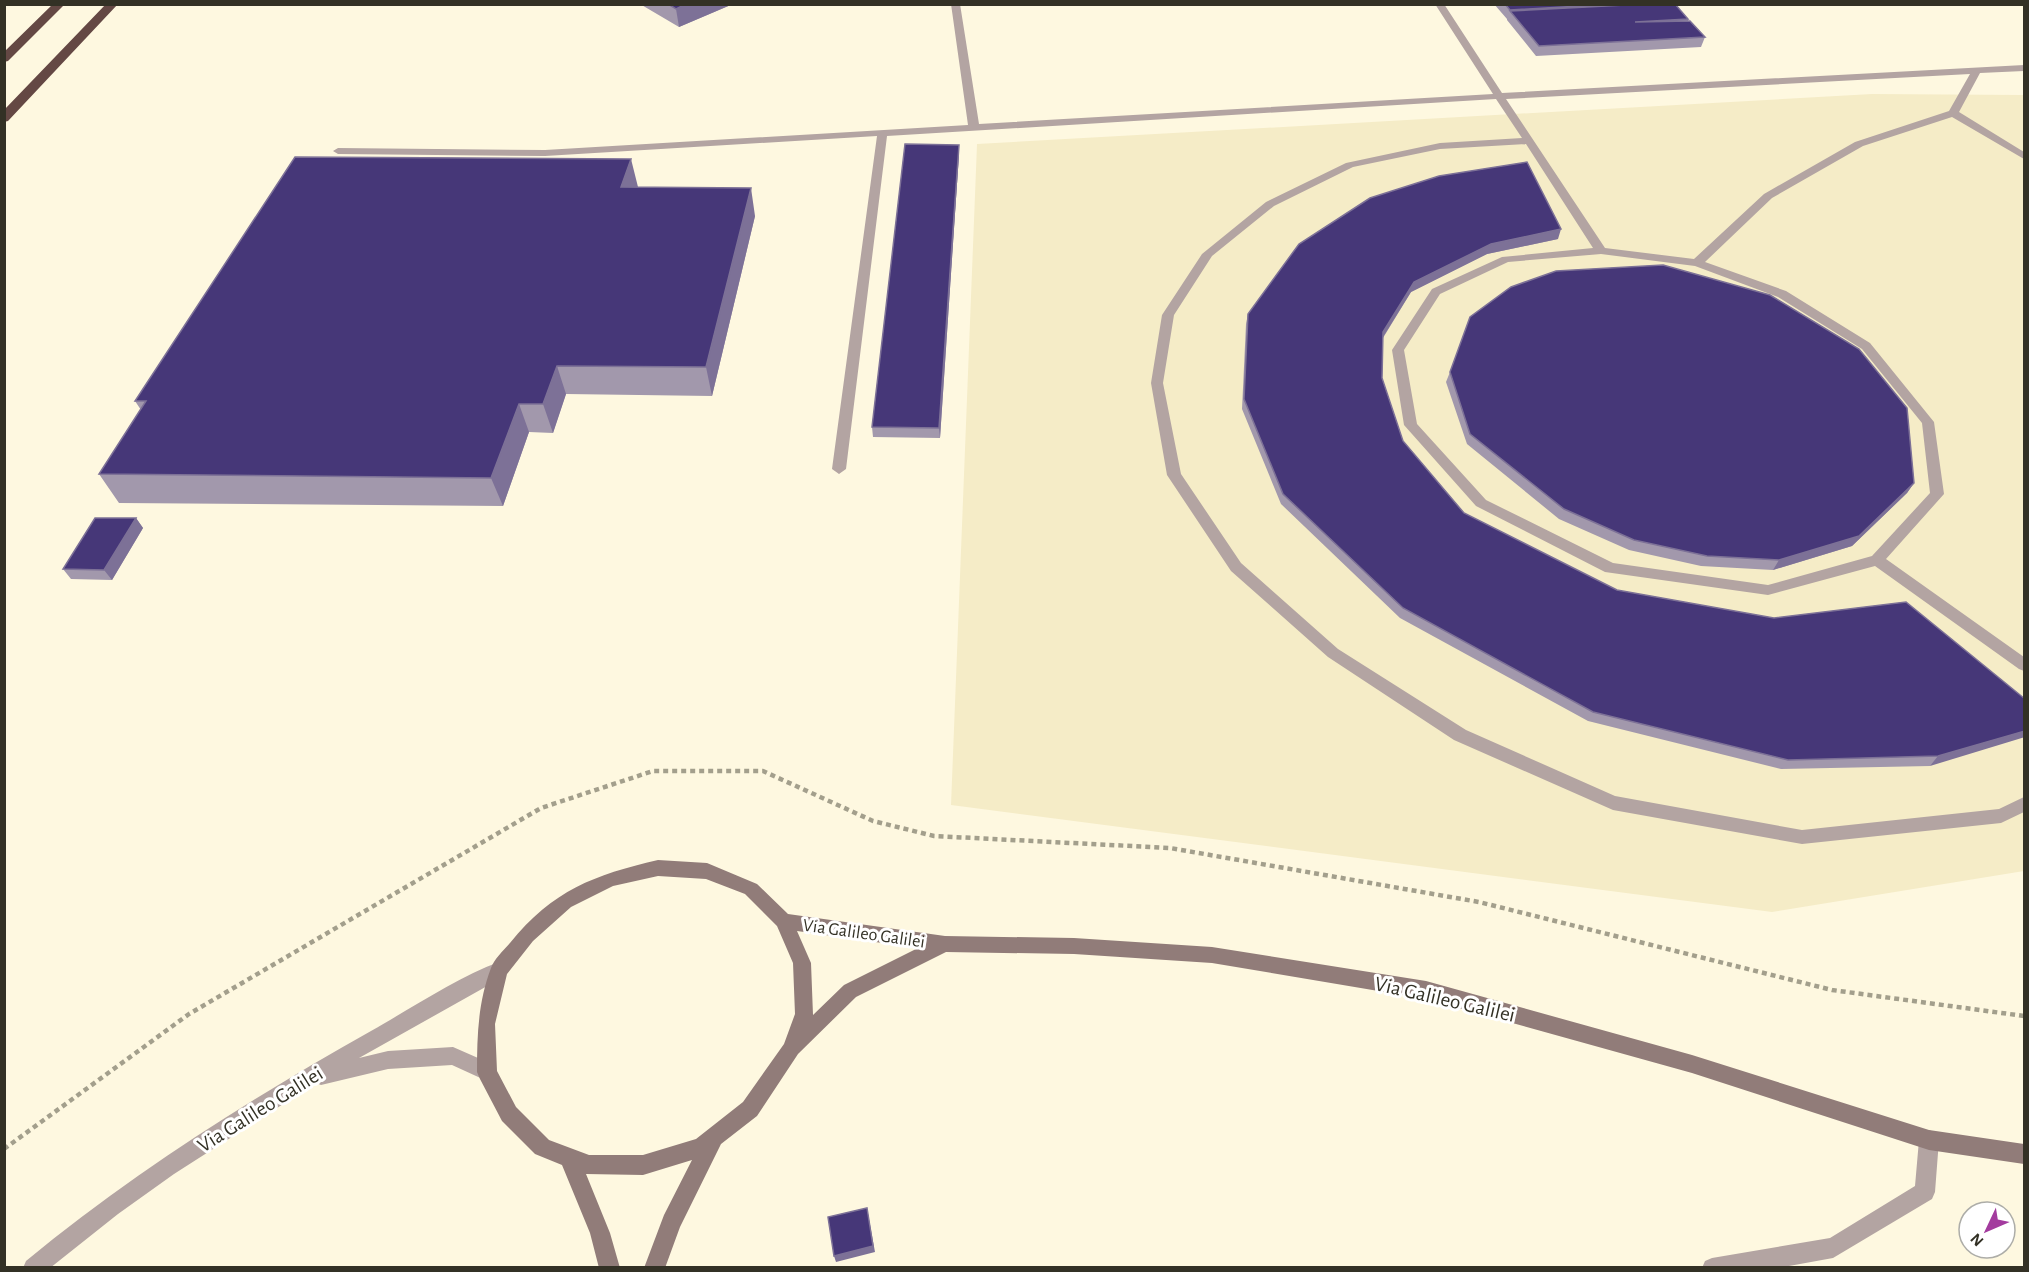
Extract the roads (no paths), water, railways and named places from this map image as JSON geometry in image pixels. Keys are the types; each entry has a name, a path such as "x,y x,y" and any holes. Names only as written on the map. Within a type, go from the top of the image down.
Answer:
{"highway":[{"path":"4,59 60,4"},
{"path":"4,118 113,4"}],"main road":[{"path":"658,868 707,871 751,889 784,921 802,963 804,1014 791,1049 750,1109 701,1147 643,1165 589,1165 542,1147 509,1114 487,1072 486,1024 499,970 527,935 565,901 610,879 658,868"},
{"name":"Via Galileo Galilei","path":"784,921 945,944 1074,946 1212,955 1426,990 1692,1064 1929,1140 2025,1154"},
{"name":"Via Galileo Galilei","path":"791,1049 850,991 945,944"},
{"path":"654,1268 671,1222 715,1137"},
{"path":"569,1156 600,1233 610,1268"}],"street":[{"path":"955,4 974,128"},
{"path":"1439,4 1601,251"},
{"path":"338,151 546,153 1501,96 2025,68"},
{"path":"1697,263 1767,196 1859,144 1953,113 1976,71"},
{"path":"1953,113 2025,156"},
{"path":"839,469 882,134"},
{"path":"1530,141 1440,146 1350,165 1270,204 1208,254 1168,315 1157,383 1174,475 1236,567 1333,653 1460,735 1613,803 1802,837 2001,816 2025,804"},
{"path":"1601,251 1697,263 1782,294 1866,346 1928,422 1937,494 1877,560 1768,590 1611,568 1480,503 1411,425 1398,350 1436,291 1506,259 1601,251"},
{"path":"1877,560 2025,665"},
{"name":"Via Galileo Galilei","path":"33,1268 122,1198 303,1081 409,1018 499,970"},
{"path":"303,1081 388,1060 453,1056 487,1072"},
{"path":"1712,1268 1833,1248 1925,1192 1929,1140"}]}
